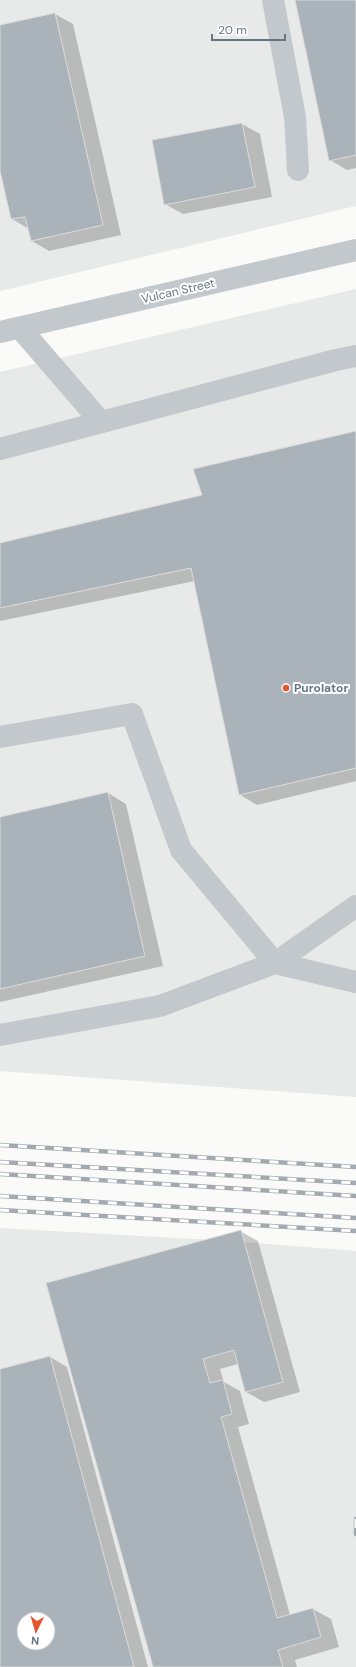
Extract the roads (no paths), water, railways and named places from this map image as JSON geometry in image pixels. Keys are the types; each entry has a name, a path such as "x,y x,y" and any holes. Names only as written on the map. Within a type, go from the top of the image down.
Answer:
{"street":[{"path":"273,0 296,117 298,170"},
{"name":"Vulcan Street","path":"10,330 356,250"},
{"path":"10,330 101,422"},
{"path":"0,449 356,356"},
{"path":"0,737 132,714 181,850 275,963 356,982"},
{"path":"0,1035 160,1006 275,963 356,906"}],"railway":[{"path":"0,1145 356,1167"},
{"path":"0,1162 356,1183"},
{"path":"0,1174 356,1196"},
{"path":"0,1196 356,1218"},
{"path":"0,1210 356,1231"},
{"path":"356,1519 356,1534"}],"place":[{"name":"Purolator","path":"286,688"}]}
